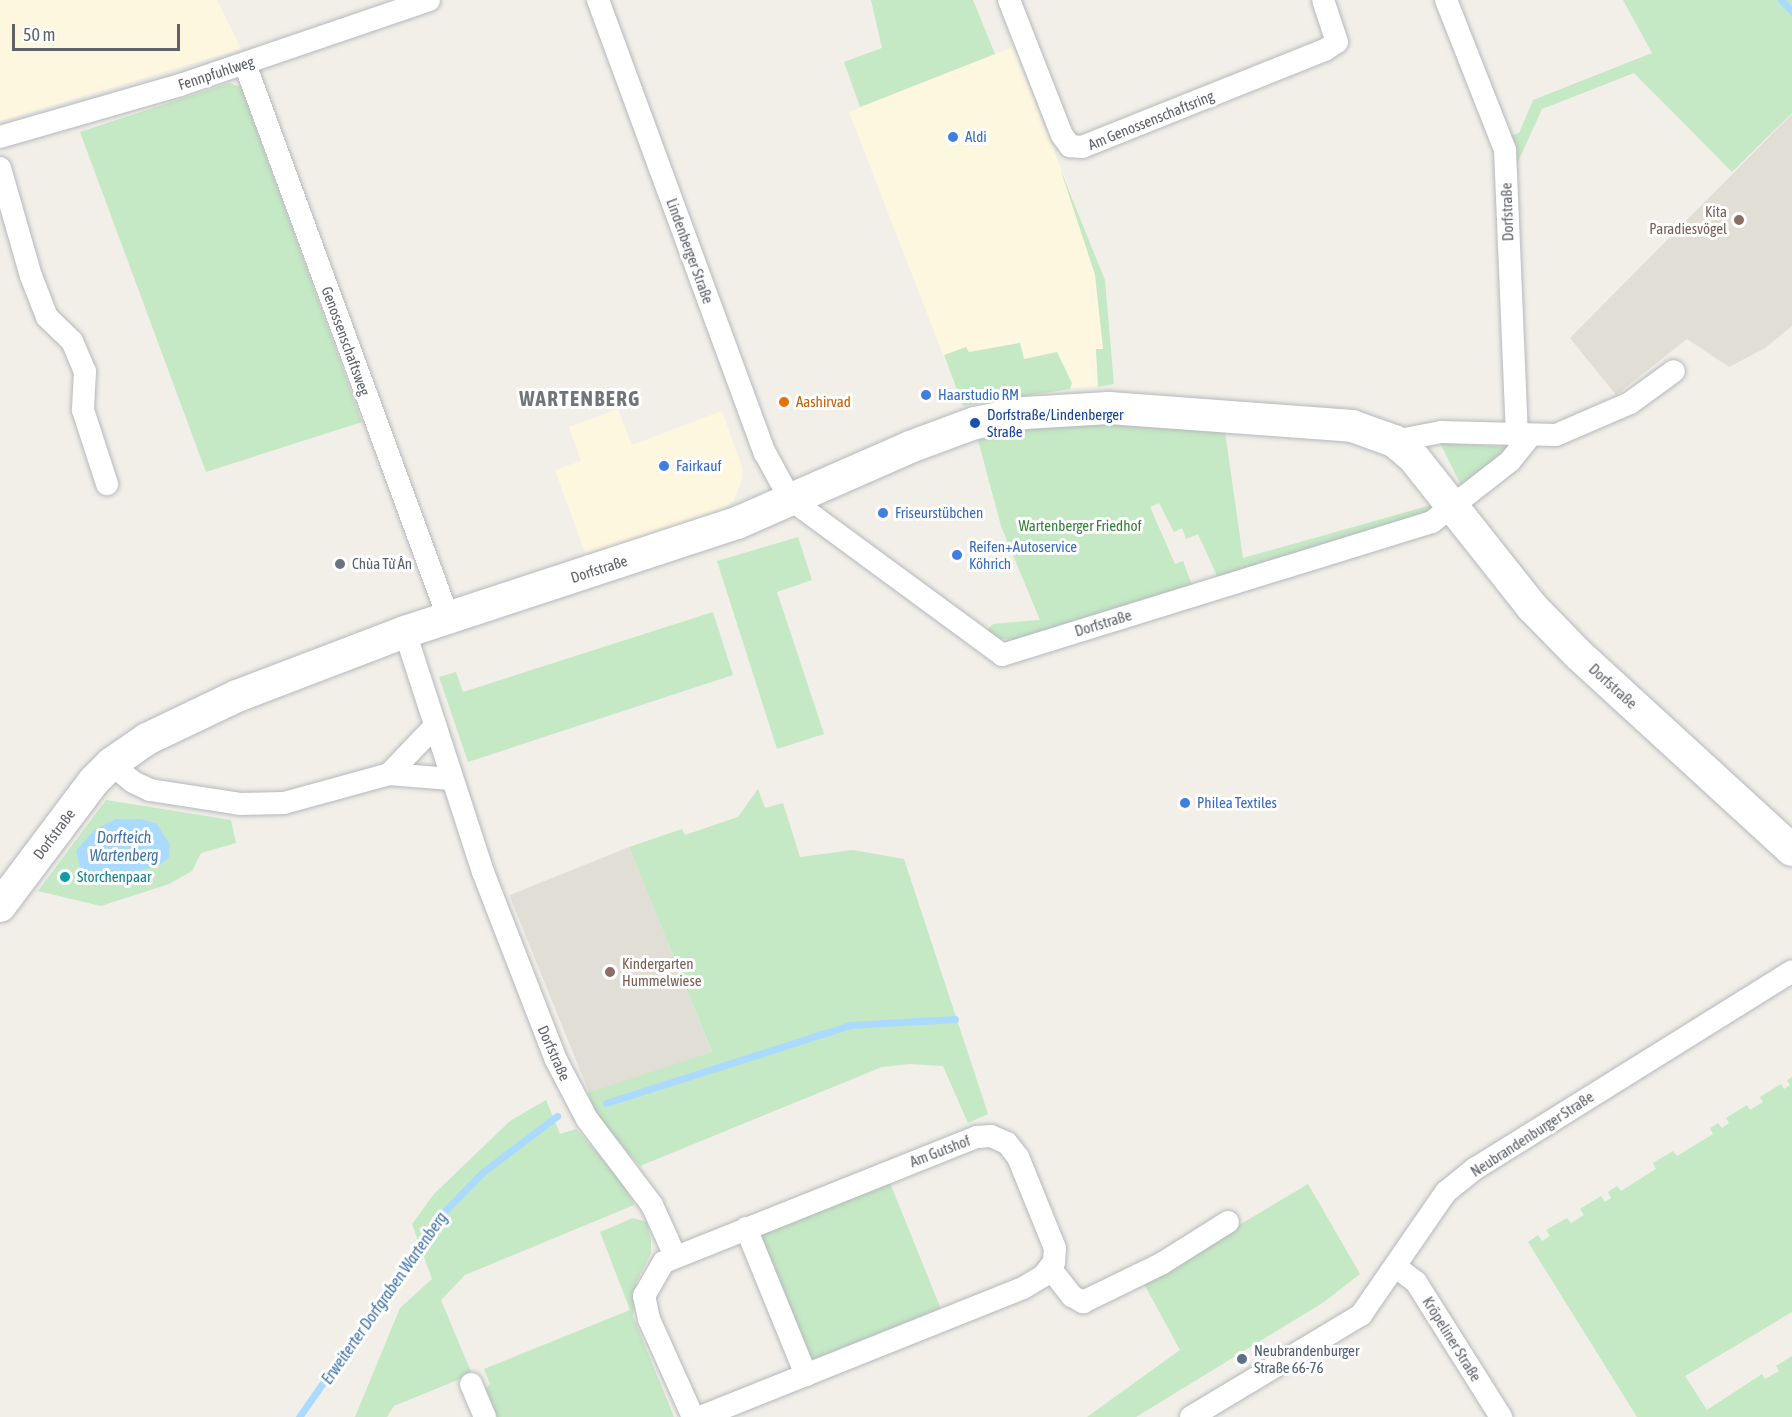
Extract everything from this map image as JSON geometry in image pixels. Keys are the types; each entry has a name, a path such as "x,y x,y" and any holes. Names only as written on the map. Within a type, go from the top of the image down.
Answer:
{"main road":[{"name":"Dorfstraße","path":"0,906 94,781 111,764 147,739 237,696 448,617 700,537 910,447 975,423 1024,413 1131,409 1352,426 1394,441 1414,458 1442,514 1532,607 1578,654 1792,850"}],"street":[{"name":"Fennpfuhlweg","path":"0,137 245,64 429,0"},
{"name":"Lindenberger Straße","path":"598,0 767,456 790,499"},
{"name":"Am Genossenschaftsring","path":"1009,0 1062,135 1070,146 1082,147 1325,50 1336,42 1323,0"},
{"name":"Dorfstraße","path":"790,499 1002,655 1442,514 1510,461 1524,435 1505,150 1446,0"},
{"name":"Genossenschaftsweg","path":"245,64 448,617"},
{"path":"0,168 31,276 48,317 72,341 85,370 82,410 107,484"},
{"path":"1394,441 1441,432 1556,435 1589,424 1630,403 1674,371"},
{"name":"Dorfstraße","path":"405,632 451,778 534,1009 575,1099 610,1151 652,1205 675,1256"},
{"path":"389,774 435,726"},
{"path":"111,764 133,782 150,790 240,804 284,803 389,774 451,778"},
{"name":"Neubrandenburger Straße","path":"1191,1417 1361,1315 1446,1192 1476,1168 1792,971"},
{"name":"Am Gutshof","path":"693,1417 649,1319 644,1296 664,1262 675,1256 977,1137 991,1136 1007,1143 1018,1157 1055,1248 1050,1268"},
{"path":"700,1417 1023,1288 1050,1268 1072,1296 1083,1302 1161,1264 1228,1222"},
{"path":"746,1228 806,1375"},
{"name":"Kröpeliner Straße","path":"1396,1267 1416,1282 1501,1417"},
{"path":"471,1384 485,1417"}],"shaded area":[{"path":"0,0 217,0 241,49 0,121"},
{"path":"1013,47 1105,280 1114,384 1030,393 963,406 849,112"},
{"name":"Kita Paradiesvögel","path":"1792,114 1792,326 1765,348 1729,367 1687,339 1616,395 1570,338"},
{"path":"618,409 632,445 722,411 743,470 742,480 734,500 721,511 586,555 555,470 581,461 569,427"},
{"name":"Kindergarten Hummelwiese","path":"629,847 712,1052 592,1100 509,895"}],"green space":[{"path":"871,0 973,0 995,54 860,107 844,62 882,48"},
{"path":"1623,0 1792,0 1792,113 1732,172 1634,73 1542,109 1516,166 1510,136 1519,133 1533,100 1652,53"},
{"path":"229,83 241,87 362,422 206,472 80,132"},
{"path":"1060,168 1105,280 1114,384 1098,387 1096,349 1103,349 1095,275"},
{"path":"1020,343 1024,359 1057,352 1072,383 1070,389 963,406 944,355 966,347 969,352"},
{"name":"Wartenberger Friedhof","path":"1034,422 1224,425 1243,558 1431,505 1435,511 1218,578 1198,534 1186,539 1182,528 1174,532 1159,503 1150,507 1175,564 1183,561 1192,585 1013,640 996,638 987,630 993,624 1040,620 1001,526 978,440 994,437 997,428"},
{"path":"1440,443 1507,447 1509,451 1462,487"},
{"path":"798,537 812,580 777,592 824,734 777,749 717,561"},
{"path":"713,612 733,675 468,762 439,677 456,672 463,692"},
{"path":"758,789 765,808 783,803 800,857 853,850 904,859 988,1114 968,1123 943,1066 909,1064 882,1067 640,1166 597,1117 588,1093 712,1052 629,847 682,829 685,835 738,817"},
{"path":"106,800 231,820 236,843 201,853 192,871 169,884 101,906 38,891"},
{"path":"1792,1077 1792,1312 1685,1376 1707,1410 1762,1374 1765,1379 1779,1371 1776,1366 1792,1356 1792,1417 1637,1417 1528,1242 1538,1235 1542,1241 1550,1236 1546,1230 1567,1218 1571,1223 1584,1215 1580,1209 1601,1196 1605,1202 1611,1198 1608,1192 1617,1186 1621,1191 1656,1169 1653,1163 1673,1151 1677,1156 1713,1134 1710,1128 1718,1123 1722,1128 1729,1123 1726,1118 1747,1105 1750,1110 1763,1102 1760,1097 1781,1084 1784,1089 1790,1085 1787,1080"},
{"path":"546,1100 560,1134 576,1129 620,1178 634,1205 465,1275 441,1300 472,1374 394,1406 387,1417 355,1417 400,1308 432,1279 412,1224 434,1194 510,1121"},
{"path":"890,1183 941,1308 808,1362 757,1237"},
{"path":"1308,1184 1360,1274 1324,1302 1136,1417 1087,1417 1180,1350 1143,1282"},
{"path":"633,1218 647,1222 651,1253 636,1283 633,1316 674,1417 494,1417 484,1390 490,1384 484,1369 630,1310 600,1232"}],"water":[{"name":"Dorfteich Wartenberg","path":"116,819 141,819 157,824 170,845 169,857 160,865 101,882 91,879 80,866 76,851 94,830"}],"waterway":[{"path":"1781,0 1792,11"},
{"name":"Erweiterter Dorfgraben Wartenberg","path":"606,1103 850,1025 955,1019"},
{"name":"Erweiterter Dorfgraben Wartenberg","path":"299,1417 440,1216 483,1172 557,1116"}],"place":[{"name":"Aldi","path":"953,137"},
{"name":"Kita Paradiesvögel","path":"1739,220"},
{"name":"Haarstudio RM","path":"926,395"},
{"name":"Aashirvad","path":"784,402"},
{"name":"Dorfstraße/Lindenberger Straße","path":"975,423"},
{"name":"Fairkauf","path":"664,466"},
{"name":"Friseurstübchen","path":"883,513"},
{"name":"Reifen+Autoservice Köhrich","path":"957,555"},
{"name":"Chùa Từ Ân","path":"340,564"},
{"name":"Philea Textiles","path":"1185,803"},
{"name":"Storchenpaar","path":"65,877"},
{"name":"Kindergarten Hummelwiese","path":"610,972"},
{"name":"Neubrandenburger Straße 66-76","path":"1242,1359"}],"district":[{"name":"WARTENBERG","path":"580,398"}]}
